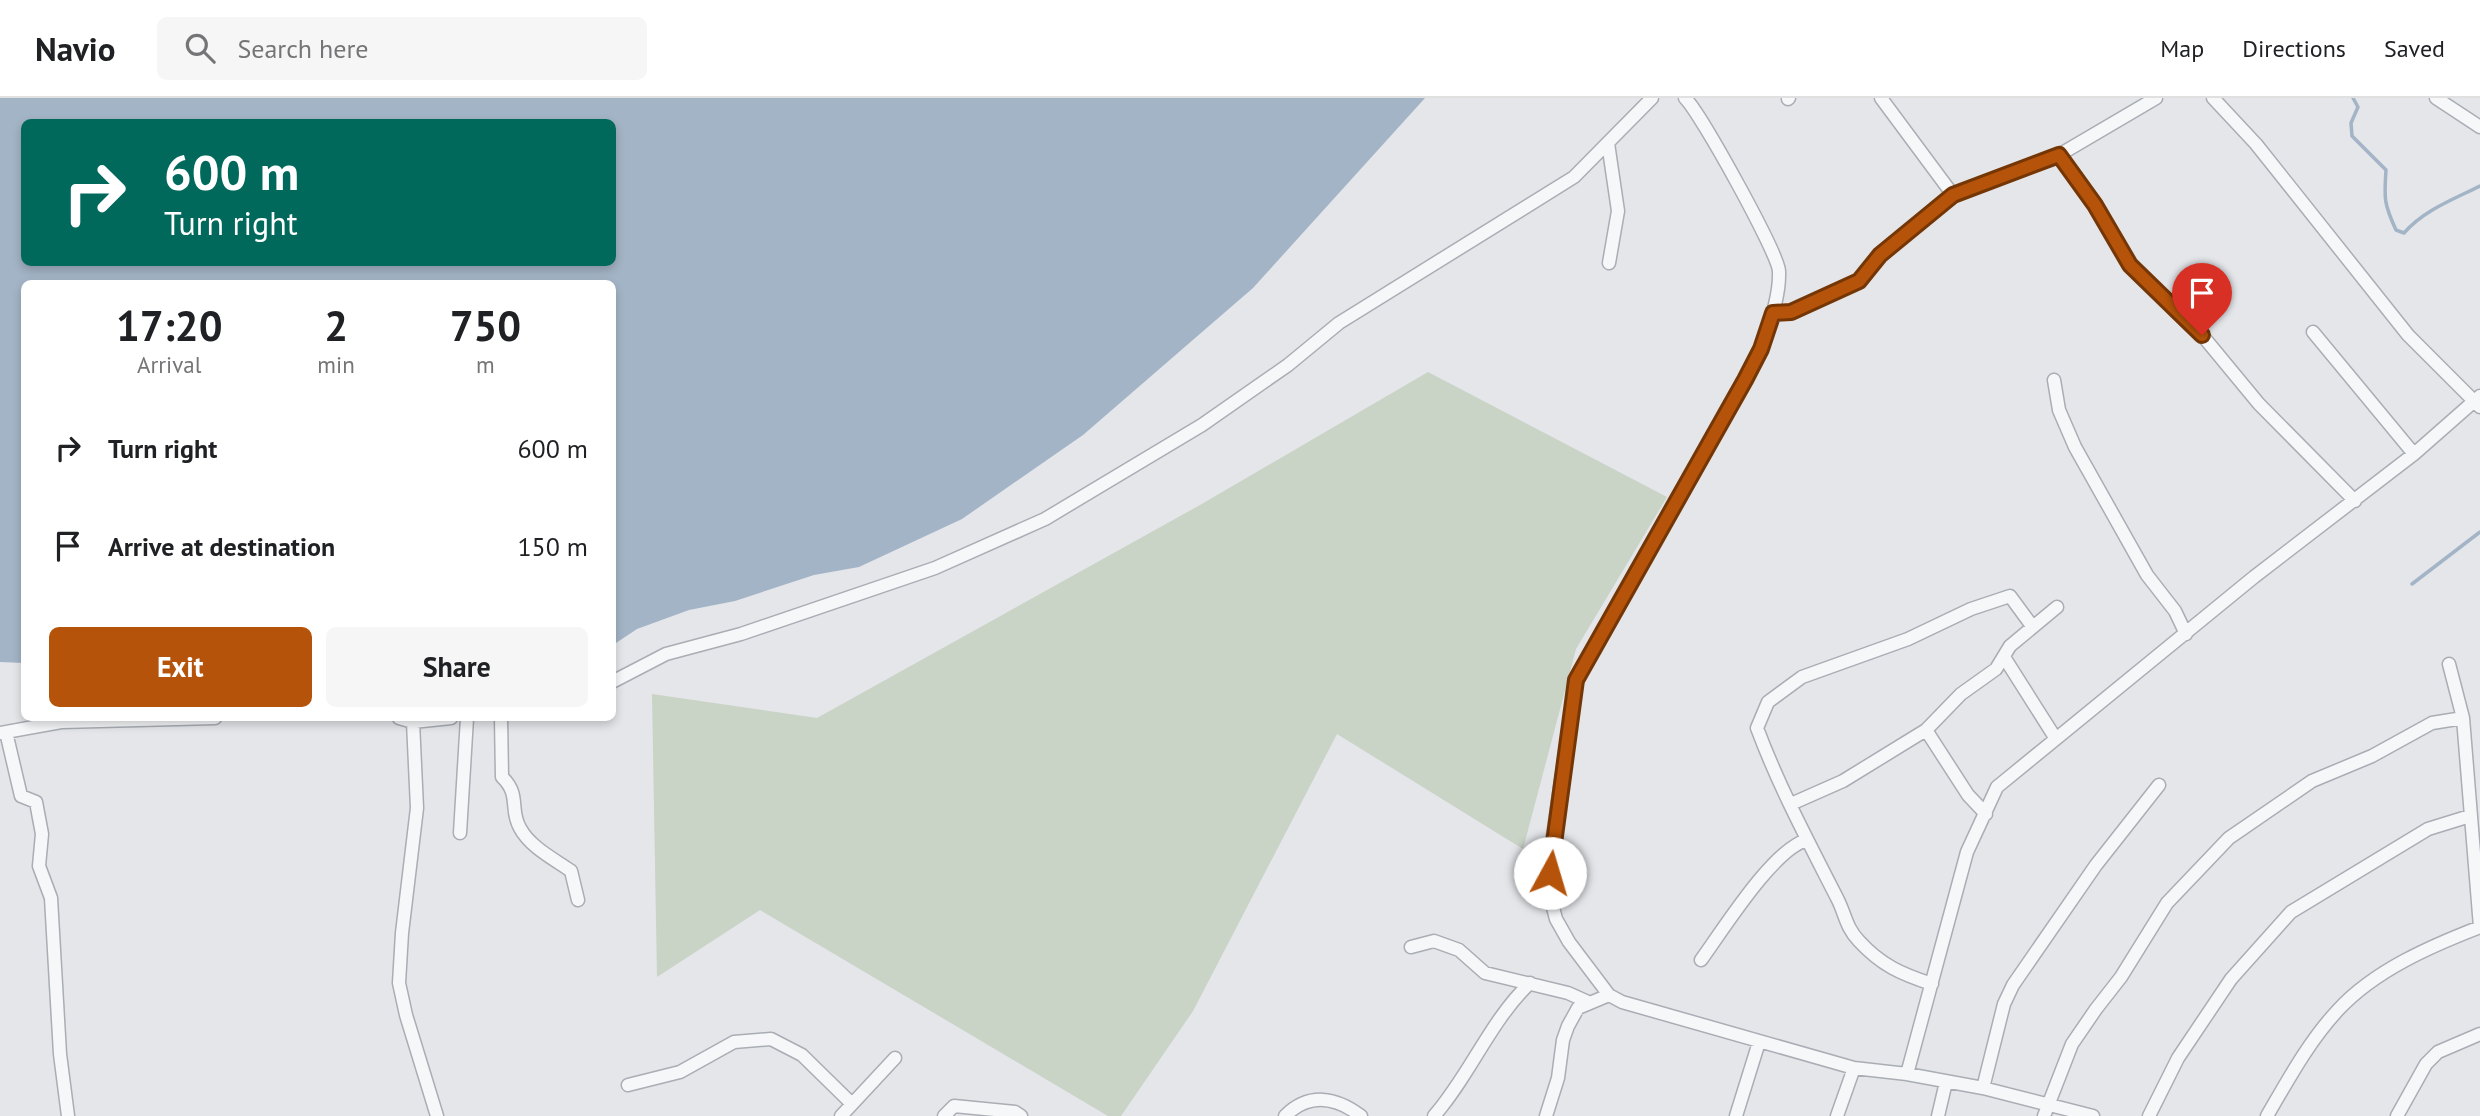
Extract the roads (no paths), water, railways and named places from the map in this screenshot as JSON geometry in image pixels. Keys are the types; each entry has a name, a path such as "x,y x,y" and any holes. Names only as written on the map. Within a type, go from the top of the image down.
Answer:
{"street":[{"path":"616,680 666,654 741,634 934,568 1045,519 1147,460 1191,429 1202,425 1288,365 1339,323 1574,177 1652,98"},
{"path":"1685,98 1775,255 1779,271 1773,313 1761,349 1745,380 1576,680 1550,856 1550,895 1556,919 1569,942 1609,995 1622,1002 1854,1068 1907,1073 1983,1088 2048,1102 2093,1116"},
{"path":"1881,98 1953,195"},
{"path":"1773,313 1800,309 1859,281 1880,255 1953,195 2059,155 2156,98"},
{"path":"1907,1073 1967,852 1997,787 2478,402 2408,335 2256,144 2213,98"},
{"path":"2436,98 2480,127"},
{"path":"1608,143 1618,211 1609,263"},
{"path":"2059,155 2095,205 2130,265 2202,335 2259,404 2355,500"},
{"path":"2313,332 2414,454"},
{"path":"2054,380 2059,410 2076,447 2147,575 2175,611 2186,634"},
{"path":"1932,984 1894,972 1859,941 1846,924 1838,900 1775,775 1757,728 1774,695 1802,677 1908,639 1971,609 2010,596 2032,626"},
{"path":"1791,804 1843,781 1926,730 1961,694 1996,669 2010,646 2057,607"},
{"path":"2004,657 2056,739"},
{"path":"2267,1116 2307,1049 2337,1010 2365,985 2449,939 2480,927 2463,718 2449,664"},
{"path":"2044,1116 2072,1044 2121,977 2167,903 2229,838 2312,781 2372,756 2432,723 2463,718"},
{"path":"68,1116 60,1054 51,898 39,866 42,834 36,802 21,796 3,732 85,721"},
{"path":"409,721 422,721"},
{"path":"460,833 467,721"},
{"path":"500,721 502,777 513,788 520,828 539,849 571,871 578,900"},
{"path":"412,722 417,808 402,933 400,983 406,1014 437,1116"},
{"path":"1926,730 1968,795 1986,814"},
{"path":"1983,1088 2004,1004 2013,985 2096,865 2159,785"},
{"path":"2149,1116 2178,1058 2231,979 2291,912 2428,829 2469,816"},
{"path":"1701,960 1766,871 1797,843 1807,841"},
{"path":"1411,947 1434,941 1459,950 1485,973 1530,983 1588,1002"},
{"path":"1434,1116 1451,1097 1512,999 1530,983"},
{"path":"1546,1116 1558,1078 1563,1040 1578,1008 1609,995"},
{"path":"2397,1116 2438,1052 2480,1034"},
{"path":"628,1085 680,1072 734,1042 771,1039 802,1055 851,1103"},
{"path":"1737,1116 1759,1042"},
{"path":"841,1116 895,1058"},
{"path":"1837,1116 1854,1068"},
{"path":"1938,1116 1946,1082"},
{"path":"1285,1116 1320,1097 1332,1099 1361,1116"},
{"path":"944,1116 954,1106 1015,1112 1021,1116"}],"water":[{"path":"0,98 1425,98 1253,288 1083,435 962,519 859,567 814,575 735,601 689,610 637,629 616,643 616,280 21,280 21,663 0,662"}],"waterway":[{"path":"2353,98 2358,107 2351,123 2352,136 2386,170 2386,201 2396,230 2404,233 2430,211 2480,186"},
{"path":"2412,584 2480,532"}]}
